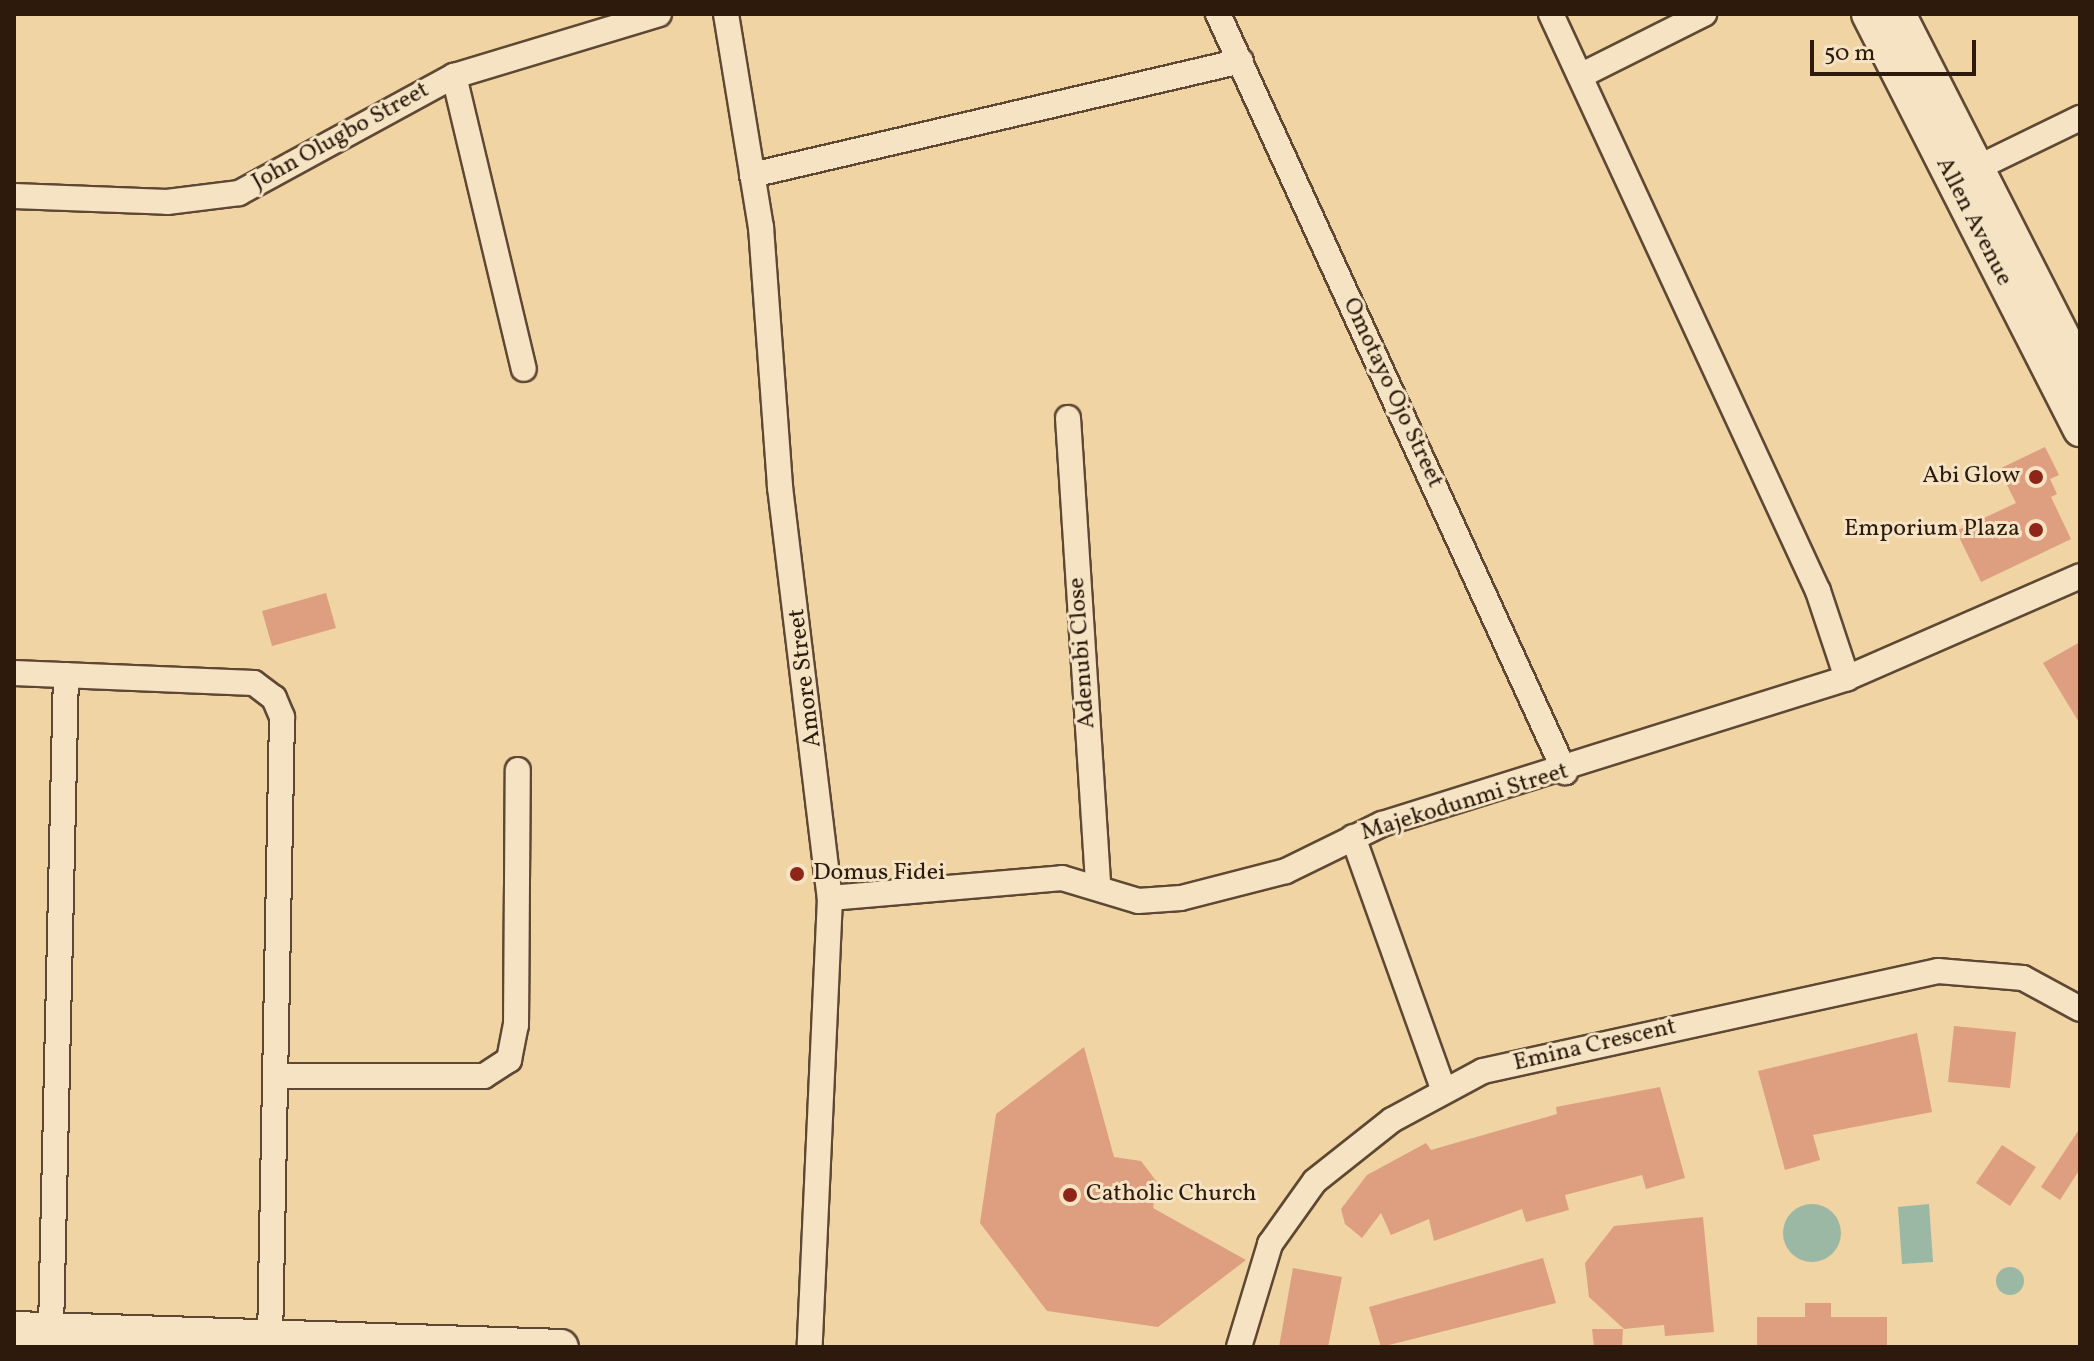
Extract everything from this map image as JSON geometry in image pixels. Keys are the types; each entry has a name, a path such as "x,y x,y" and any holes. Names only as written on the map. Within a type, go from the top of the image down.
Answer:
{"main road":[{"name":"Allen Avenue","path":"1869,14 2080,429"},
{"name":"Allen Avenue","path":"1898,14 2080,371"},
{"path":"14,1329 270,1341 561,1347"}],"street":[{"name":"John Olugbo Street","path":"14,196 167,202 239,193 454,76 659,14"},
{"name":"Amore Street","path":"726,14 740,66 830,898 810,1347"},
{"name":"Omotayo Ojo Street","path":"1218,14 1565,772"},
{"path":"1551,14 1818,591 1847,678"},
{"path":"1580,76 1704,14"},
{"path":"752,175 1241,61"},
{"path":"454,76 524,369"},
{"path":"1975,169 2080,118"},
{"name":"Adenubi Close","path":"1068,418 1098,887"},
{"name":"Majekodunmi Street","path":"830,898 1062,878 1138,901 1181,898 1286,871 1353,837 1565,772 1847,678 2080,576"},
{"path":"14,673 254,683 274,698 282,717 278,1076 270,1341"},
{"path":"51,1329 66,675"},
{"path":"278,1076 484,1076 509,1060 516,1025 518,770"},
{"path":"1353,837 1443,1089"},
{"name":"Emina Crescent","path":"1239,1347 1270,1244 1315,1181 1443,1089 1483,1071 1938,971 2023,978 2080,1009"}],"shaded area":[{"path":"1812,1204 1832,1213 1841,1233 1832,1253 1812,1262 1792,1253 1783,1233 1792,1213"},
{"path":"1929,1204 1933,1262 1902,1264 1898,1207"},
{"path":"2010,1267 2020,1271 2024,1281 2020,1291 2010,1295 2000,1291 1996,1281 2000,1271"}],"building":[{"path":"2045,447 2059,475 2050,479 2057,494 2051,497 2071,539 1981,582 1956,531 2016,503 1999,469"},
{"path":"326,593 336,628 272,646 262,611"},
{"path":"2080,642 2080,724 2043,663"},
{"path":"1954,1026 2016,1032 2010,1088 1948,1082"},
{"path":"1917,1033 1932,1112 1813,1135 1820,1160 1785,1170 1758,1071"},
{"name":"Catholic Church","path":"1084,1047 1114,1157 1141,1161 1157,1182 1153,1208 1246,1260 1158,1327 1047,1311 980,1223 996,1114"},
{"path":"1660,1087 1685,1178 1646,1189 1642,1175 1565,1195 1569,1210 1526,1222 1522,1209 1434,1241 1429,1219 1391,1235 1381,1213 1362,1238 1345,1224 1341,1209 1367,1175 1426,1143 1431,1150 1557,1114 1556,1107"},
{"path":"2080,1128 2080,1169 2060,1200 2041,1187"},
{"path":"2002,1145 2036,1167 2010,1206 1976,1183"},
{"path":"1703,1217 1714,1332 1665,1336 1664,1325 1624,1329 1589,1297 1585,1263 1614,1226"},
{"path":"1543,1258 1556,1303 1381,1347 1369,1307"},
{"path":"1293,1268 1342,1277 1328,1347 1279,1347"},
{"path":"1805,1303 1831,1303 1831,1317 1887,1317 1887,1347 1757,1347 1757,1317 1805,1317"},
{"path":"1592,1329 1623,1329 1622,1347 1594,1347"}],"place":[{"name":"Abi Glow","path":"2036,477"},
{"name":"Emporium Plaza","path":"2036,530"},
{"name":"Domus Fidei","path":"797,874"},
{"name":"Catholic Church","path":"1070,1195"}]}
